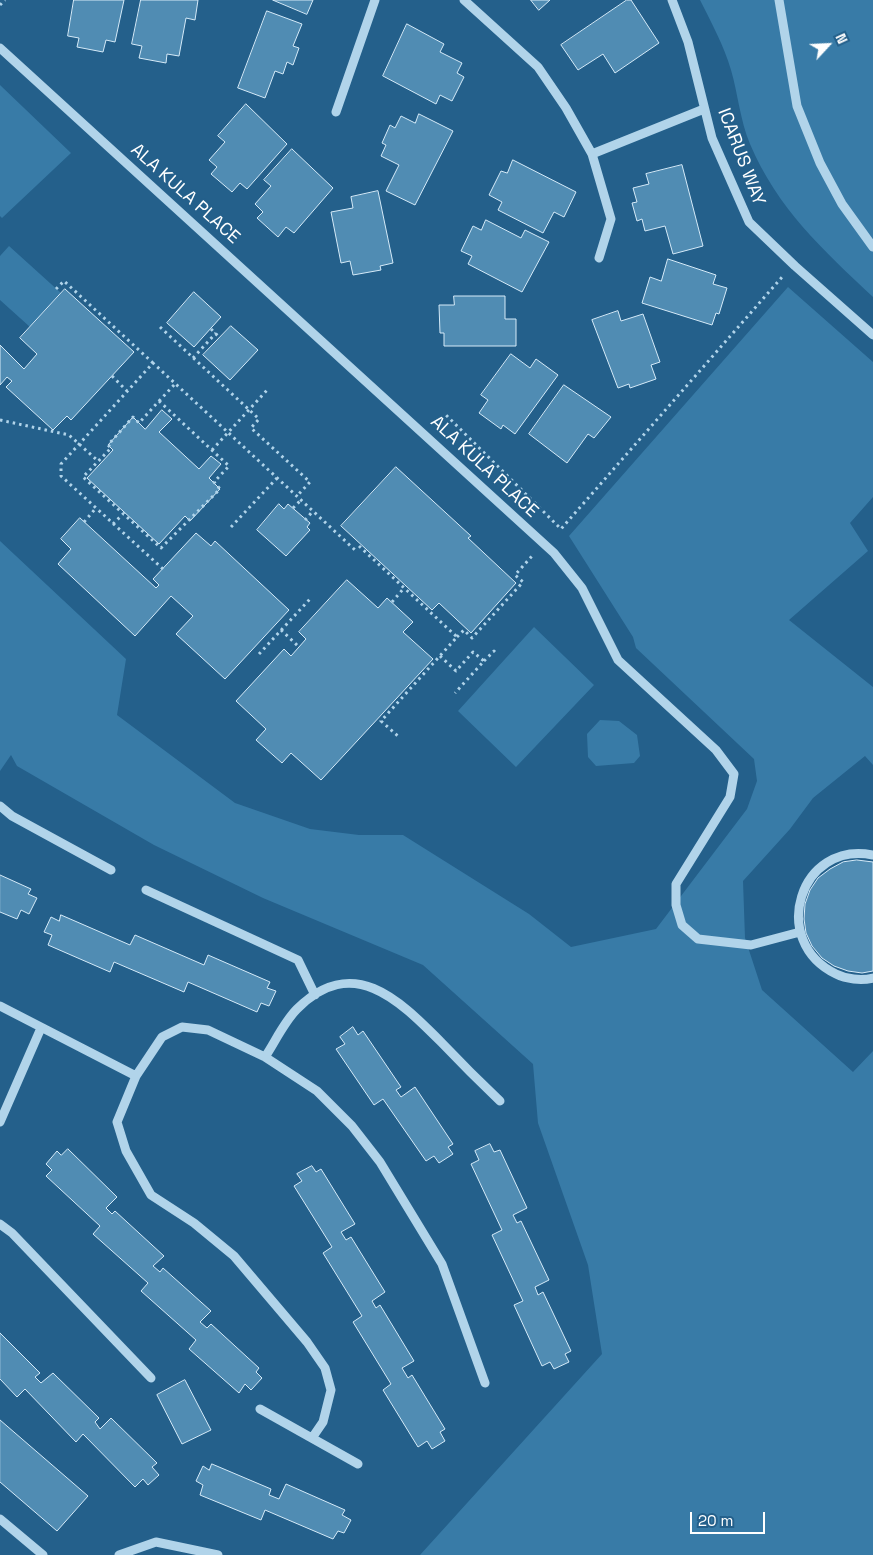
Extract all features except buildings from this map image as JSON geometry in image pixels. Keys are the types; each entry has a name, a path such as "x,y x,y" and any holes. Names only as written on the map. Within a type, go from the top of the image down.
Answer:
{"street":[{"path":"336,112 375,0"},
{"path":"464,0 538,67 566,108 592,154 611,219 599,258"},
{"name":"ICARUS WAY","path":"672,0 688,42 712,138 749,222 873,335"},
{"path":"779,0 797,106 820,163 842,204 873,247"},
{"name":"ALA KULA PLACE","path":"0,48 543,544 582,588 618,660 716,750 734,774 730,797 676,884 676,904 682,925 698,939 752,945 800,932"},
{"path":"592,154 704,109"},
{"path":"0,806 12,816 111,870"},
{"path":"873,855 851,854 837,858 812,875 804,888 799,902 798,917 805,947 814,959 826,969 854,979 873,978"},
{"path":"146,890 298,960 315,995"},
{"path":"266,1057 296,1010 315,995 344,984 362,985 381,990 409,1010 500,1102"},
{"path":"0,1006 136,1076"},
{"path":"312,1438 323,1422 331,1390 326,1368 307,1342 234,1256 194,1223 151,1195 126,1151 117,1122 136,1076 162,1037 182,1026 208,1030 266,1057 317,1091 352,1126 380,1162 442,1264 485,1383"},
{"path":"0,1122 41,1028"},
{"path":"0,1224 12,1233 151,1378"},
{"path":"260,1409 358,1464"},
{"path":"0,1519 42,1555"},
{"path":"119,1555 156,1542 218,1555"}],"path":[{"path":"0,5 4,0"},
{"path":"435,426 446,415 562,529 793,264"},
{"path":"56,289 64,281 355,550"},
{"path":"160,327 259,419 251,428 310,482 297,496"},
{"path":"211,329 220,338"},
{"path":"193,358 216,333"},
{"path":"153,363 61,464 61,476 163,569"},
{"path":"112,376 127,391"},
{"path":"159,401 229,466 214,482 220,488 190,521 188,519 161,548 84,477 110,448 108,445 133,417 139,423 159,401 175,384"},
{"path":"212,450 269,388"},
{"path":"0,420 69,434 98,461"},
{"path":"231,527 277,478"},
{"path":"293,508 301,500"},
{"path":"84,522 96,508"},
{"path":"305,520 313,511"},
{"path":"113,524 123,514"},
{"path":"398,737 381,721 464,630 472,638 523,582 515,575 543,544"},
{"path":"359,546 458,637"},
{"path":"392,602 404,588"},
{"path":"259,654 310,599"},
{"path":"281,630 299,646"},
{"path":"455,693 494,651 497,654"},
{"path":"440,656 456,671 474,652 484,661"}],"shaded area":[{"path":"700,0 873,0 873,297 803,227 761,167 750,144 741,116 728,61"},
{"path":"0,85 71,153 2,218 0,216"},
{"path":"9,246 61,293 30,327 0,300 0,256"},
{"path":"788,287 873,362 873,497 850,523 868,551 789,620 873,687 873,765 865,756 813,798 790,829 743,881 745,938 762,990 853,1072 873,1051 873,1555 420,1555 602,1354 588,1265 538,1123 533,1064 423,965 263,898 154,845 17,766 11,755 0,771 0,541 126,659 117,715 235,803 310,829 359,835 403,835 529,914 571,947 656,929 747,809 757,781 754,759 636,648 633,637 569,536"},
{"path":"534,627 594,685 516,767 458,711"},
{"path":"600,720 619,721 637,735 640,756 634,763 596,766 588,757 587,734"}]}
